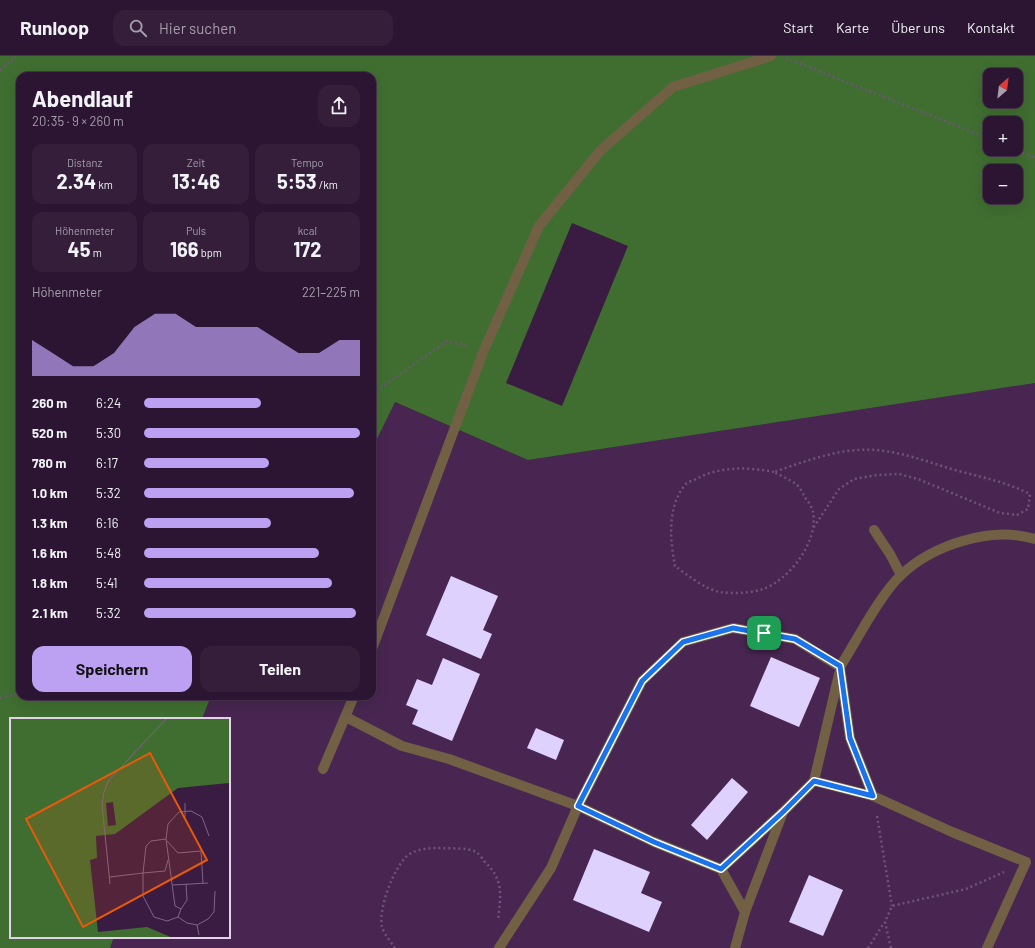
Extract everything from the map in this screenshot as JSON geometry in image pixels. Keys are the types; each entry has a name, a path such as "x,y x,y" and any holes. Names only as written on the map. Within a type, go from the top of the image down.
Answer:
{"lane":[{"path":"376,638 484,350 538,226 601,150 672,87 771,56"},
{"path":"874,530 890,554 901,575"},
{"path":"721,869 783,812 814,781 840,666 882,600 901,575 936,550 974,538 1022,535 1035,539"},
{"path":"499,948 551,868 578,806 642,681 683,642 733,628 795,639 840,666"},
{"path":"840,666 850,738 873,796"},
{"path":"323,769 352,700"},
{"path":"346,717 402,746 449,760 578,806 654,842 721,869 745,912"},
{"path":"814,781 873,796 952,832 1026,862 987,948"},
{"path":"735,948 745,912 783,812"}],"path":[{"path":"0,70 16,56"},
{"path":"782,56 983,136"},
{"path":"1023,153 1035,158"},
{"path":"376,391 447,341 484,350"},
{"path":"774,472 809,460 849,451 883,450 1013,485 1030,494 1028,509 1016,515 1000,513 918,479 899,474 877,475 854,479 839,489 812,530"},
{"path":"753,468 774,472 797,484 813,511 812,530 810,541 793,567 777,581 760,590 719,592 675,566 671,545 671,525 677,501 685,484 702,476 719,471 753,468"},
{"path":"0,698 16,693"},
{"path":"868,948 885,922 892,906 873,796"},
{"path":"395,948 382,927 383,910 388,888 399,867 407,856 417,850 428,848 457,849 475,852 490,867 499,879 500,901 497,924"},
{"path":"892,906 966,889 1026,862"},
{"path":"885,922 891,948"}],"shaded area":[{"path":"1035,383 1035,948 110,948 114,938 230,938 230,718 202,718 209,700 376,700 376,440 394,402 528,460"}],"green space":[{"path":"0,56 1035,56 1035,383 528,460 395,402 376,441 376,72 16,72 16,700 209,700 202,718 10,718 10,938 114,938 110,948 0,948","holes":["572,223 628,246 562,406 506,383"]}],"building":[{"path":"451,576 498,596 483,630 492,634 481,659 426,635"},
{"path":"771,657 820,678 799,727 750,706"},
{"path":"443,658 480,674 452,741 412,724 418,710 406,705 417,679 432,685"},
{"path":"536,728 564,740 556,760 527,748"},
{"path":"732,778 748,792 707,840 691,825"},
{"path":"594,849 650,872 641,893 662,902 649,932 573,900"},
{"path":"809,875 843,890 823,936 789,922"}],"route":[{"path":"733,628 764,633 795,639 840,666 850,738 873,796 814,781 783,812 721,869 654,842 578,806 642,681 683,642 733,628"}]}
